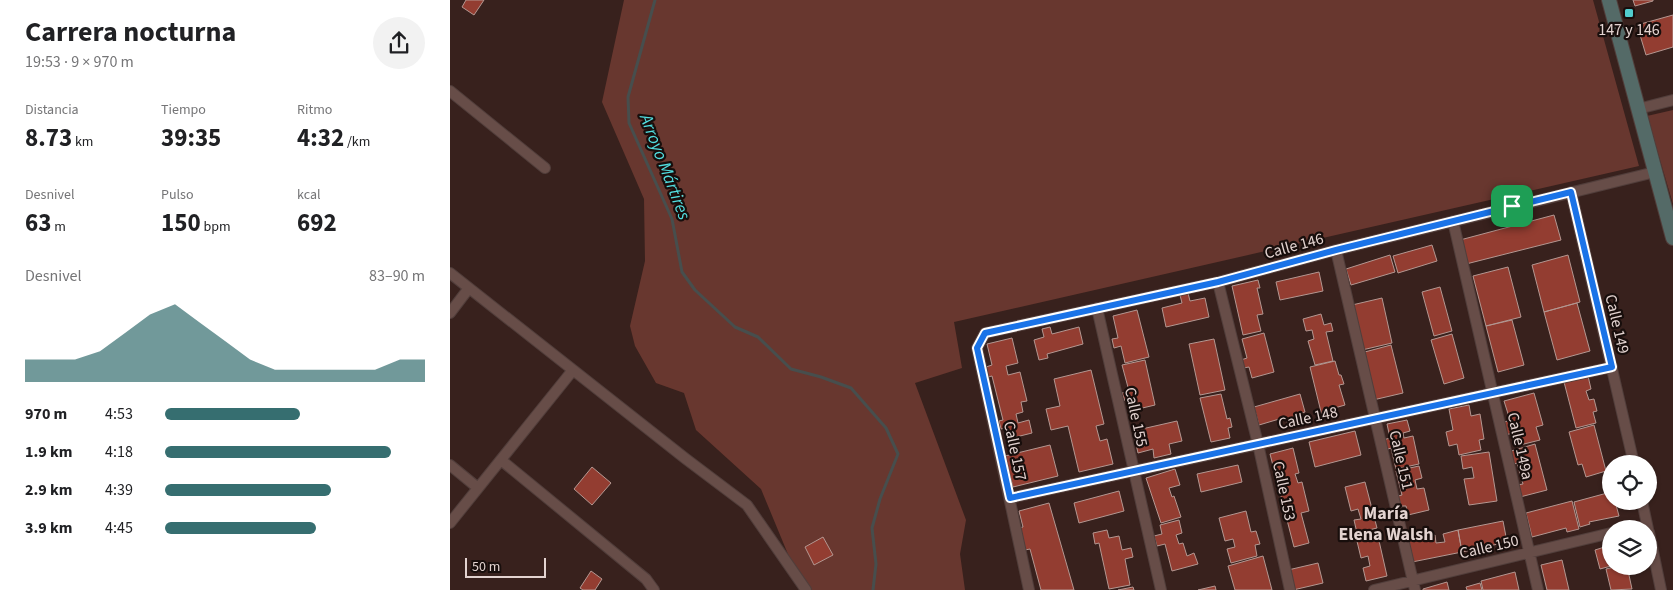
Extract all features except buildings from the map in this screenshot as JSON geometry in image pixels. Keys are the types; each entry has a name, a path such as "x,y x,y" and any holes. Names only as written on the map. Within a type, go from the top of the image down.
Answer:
{"main road":[{"path":"1609,0 1673,238"}],"street":[{"path":"450,91 545,168"},
{"path":"1638,109 1673,100"},
{"name":"Calle 146","path":"977,348 985,333 1218,282 1336,250 1655,172"},
{"name":"Calle 149","path":"1571,192 1632,455"},
{"name":"Calle 149a","path":"1453,221 1538,590"},
{"name":"Calle 151","path":"1336,250 1414,585"},
{"path":"450,273 747,505 804,589"},
{"name":"Calle 153","path":"1218,282 1258,444 1290,590"},
{"path":"450,313 469,288"},
{"name":"Calle 155","path":"1097,308 1161,590"},
{"name":"Calle 157","path":"977,348 1029,590"},
{"name":"Calle 148","path":"1010,498 1612,367"},
{"path":"450,523 573,370"},
{"path":"501,460 646,578 654,590"},
{"path":"450,465 478,488"},
{"name":"Calle 150","path":"1374,590 1414,585 1530,553 1602,536"},
{"path":"1657,574 1660,590"}],"shaded area":[{"path":"624,0 1593,0 1639,166 954,322 962,368 915,383 966,520 960,554 965,590 805,590 802,588 761,489 696,430 684,393 656,383 635,346 630,326 645,261 644,199 602,102"},
{"path":"1673,110 1673,204 1647,116"}],"waterway":[{"name":"Arroyo Mártires","path":"655,0 628,97 629,123 672,219 682,272 695,290 735,327 758,337 791,369 851,388 886,428 898,454 880,499 872,528 876,564 873,590"}],"place":[{"name":"147 y 146","path":"1629,13"}],"district":[{"name":"María Elena Walsh","path":"1386,523"}],"route":[{"path":"1571,192 1612,367 1010,498 977,348 985,333 1218,282 1512,206 1571,192"}]}
